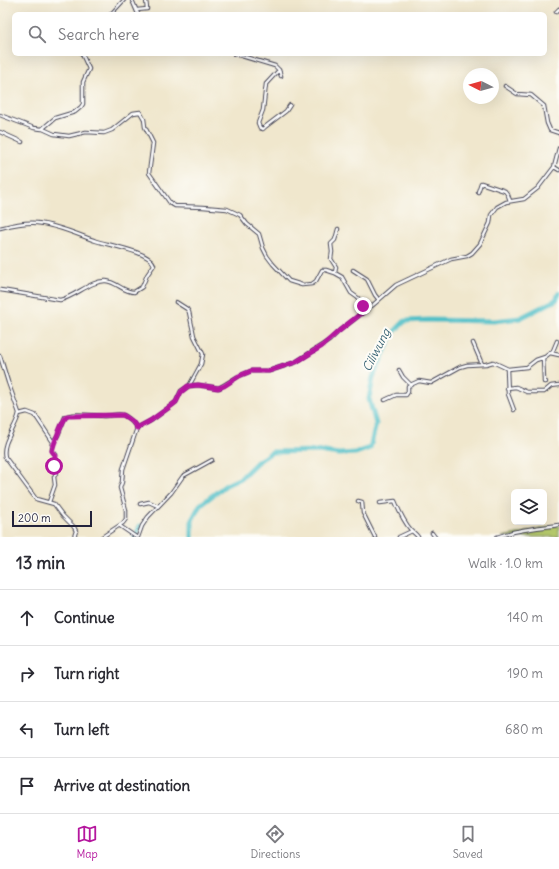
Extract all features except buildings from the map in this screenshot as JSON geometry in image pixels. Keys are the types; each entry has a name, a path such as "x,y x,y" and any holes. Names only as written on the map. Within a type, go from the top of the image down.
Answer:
{"street":[{"path":"113,12 124,0"},
{"path":"132,0 137,10 147,9 146,0"},
{"path":"556,12 559,9"},
{"path":"43,129 55,118 75,112 83,105 83,84 89,68 83,56"},
{"path":"241,56 275,66 281,76"},
{"path":"278,70 266,84 264,110 258,123 260,128 263,129 290,105"},
{"path":"506,86 517,94 531,95 542,104 546,110 547,123 550,130 559,133"},
{"path":"0,115 54,134 71,136 86,132 104,133 112,130 133,113 140,112 144,117 145,127 153,142 149,173 172,205 179,207 200,206 227,209 239,214 247,224 259,234 263,248 270,260 286,279 291,282 304,285 312,284 316,281 320,272 323,270 335,273 342,277 350,293 359,298 365,310"},
{"path":"0,132 22,142"},
{"path":"102,537 120,526 125,521 127,514 120,488 123,469 137,428 150,421 176,402 182,390 189,386 201,385 218,388 251,371 269,371 296,362 322,346 399,283 451,260 467,256 472,253 478,248 494,211 501,204 524,199 542,184 554,167 559,148"},
{"path":"554,167 559,170"},
{"path":"478,192 481,183 505,191 510,201"},
{"path":"0,228 24,223 46,224 75,232 96,241 126,248 152,261 154,264 141,289 134,292 126,291 107,281 97,283 60,300 0,290"},
{"path":"335,273 336,267 331,259 331,244 335,240 338,229"},
{"path":"353,270 367,279 379,300"},
{"path":"176,302 190,312 194,336 203,354 201,364 189,386"},
{"path":"385,400 396,395 406,395 408,392 408,387 411,385 421,381 430,383 460,367 495,362 507,369 528,366 536,360 552,353 557,341"},
{"path":"473,343 482,364"},
{"path":"552,353 559,355"},
{"path":"0,356 19,414 4,452 5,457 36,499 55,505 74,527 76,531 74,537"},
{"path":"543,358 544,382 546,382"},
{"path":"507,369 507,388 514,410"},
{"path":"399,370 403,377 411,385"},
{"path":"507,388 516,387 527,392 544,392 551,386 559,385"},
{"path":"19,414 28,412 35,415 53,442"},
{"path":"49,502 55,485 54,478 56,473 53,468 56,455 52,451 53,442 60,431 64,418 70,415 123,415 132,421 137,428"},
{"path":"120,526 136,537 144,522 157,505 171,493 186,473 212,460"},
{"path":"358,502 360,501 362,503 363,513 375,537"},
{"path":"380,503 395,501 398,510 412,531 418,537"},
{"path":"140,504 149,502 157,505"},
{"path":"497,537 516,531 559,525"},
{"path":"399,537 412,531"},
{"path":"432,533 435,537"}],"green space":[{"path":"559,525 559,537 502,537"}],"waterway":[{"name":"Ciliwung","path":"192,537 192,520 200,505 226,485 241,478 257,462 272,452 318,451 339,454 356,453 370,448 376,424 369,399 373,377 393,333 405,321 494,321 520,318 556,300 559,293"},
{"path":"135,537 140,526"}],"route":[{"path":"54,466 56,455 52,451 53,442 60,431 65,417 70,415 123,415 132,421 137,428 143,426 176,402 182,390 189,386 201,385 218,388 251,371 269,371 281,368 289,363 297,361 330,340 365,310 363,306"}]}
